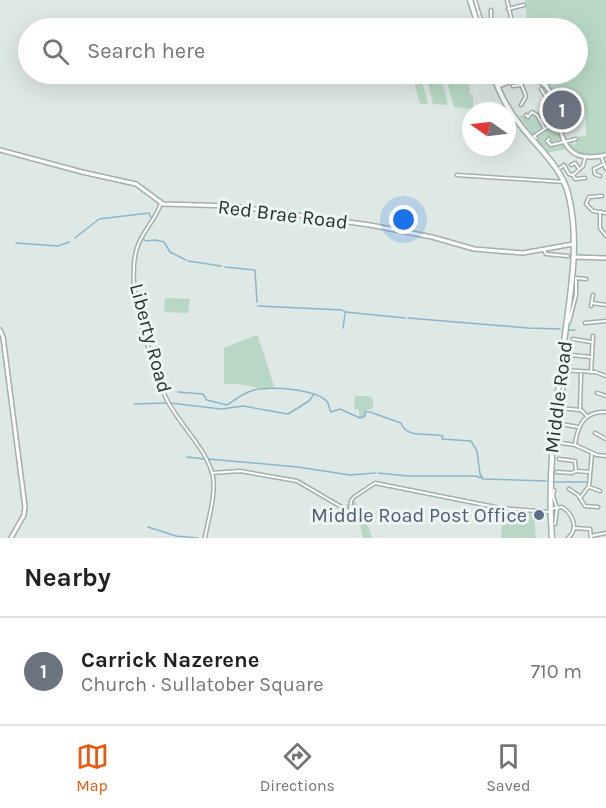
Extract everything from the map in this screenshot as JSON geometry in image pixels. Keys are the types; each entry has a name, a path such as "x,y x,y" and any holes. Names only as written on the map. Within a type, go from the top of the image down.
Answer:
{"main road":[{"path":"471,0 476,18"},
{"path":"498,86 514,117 565,182"},
{"name":"Middle Road","path":"552,538 550,511 552,441 573,294 570,202 565,182"}],"street":[{"path":"476,0 480,18"},
{"path":"507,0 510,18"},
{"path":"508,9 524,5"},
{"path":"491,10 491,18"},
{"path":"498,86 504,84"},
{"path":"542,84 554,104 564,141 573,153 585,158 604,156 606,169"},
{"path":"514,85 521,85 526,97 521,105"},
{"path":"541,89 546,95 548,106"},
{"path":"550,112 546,113 543,106 554,104"},
{"path":"526,115 528,117 531,112 536,114 545,129"},
{"path":"557,117 564,116 570,124 576,124"},
{"path":"536,138 534,136 545,129 559,125"},
{"path":"549,139 547,141 550,144 576,139"},
{"path":"0,150 133,183 144,188 161,203"},
{"path":"573,175 583,166 585,158"},
{"path":"571,165 575,163 579,169"},
{"path":"600,176 595,174 595,168 604,164"},
{"path":"560,168 564,165 575,179 584,177"},
{"path":"457,176 565,182"},
{"path":"602,196 590,196 586,202 589,209 606,213"},
{"name":"Red Brae Road","path":"161,203 233,206 370,225 432,237 474,249 513,253 573,244"},
{"name":"Liberty Road","path":"161,203 136,249 133,271 135,289 147,339 165,396 205,458 212,473"},
{"path":"600,212 600,228 606,236"},
{"path":"600,228 606,229"},
{"path":"544,250 546,254 606,258"},
{"path":"569,322 576,279 586,279"},
{"path":"592,295 591,305 606,304"},
{"path":"585,323 606,321"},
{"path":"0,330 7,365 25,511 11,538"},
{"path":"591,372 593,336"},
{"path":"573,339 592,342"},
{"path":"571,355 591,357"},
{"path":"0,366 7,365"},
{"path":"561,370 591,372 606,376"},
{"path":"563,394 563,381 569,371"},
{"path":"580,372 580,410"},
{"path":"597,393 606,396"},
{"path":"560,408 580,410 586,416"},
{"path":"575,445 579,427 586,416 606,412"},
{"path":"561,424 579,427"},
{"path":"596,433 606,439"},
{"path":"552,441 575,445 606,456"},
{"path":"580,498 589,487 592,452"},
{"path":"560,459 574,461 576,471"},
{"path":"205,538 213,490 212,473 240,471 297,481 350,512 351,501 375,483 500,508 550,511 563,508 573,520 573,536 568,538"},
{"path":"557,472 590,472"},
{"path":"589,487 600,491"},
{"path":"569,489 586,506 598,507"},
{"path":"554,490 553,496 557,508 555,524"},
{"path":"574,528 590,529 591,537 606,532"}],"green space":[{"path":"525,0 606,0 606,154 583,155 570,147 567,141 572,140 574,145 576,137 586,136 586,113 573,108 564,97 555,99 548,86 548,84 588,84 588,18 527,18"},
{"path":"415,84 423,84 428,104 420,104"},
{"path":"428,84 443,84 448,105 433,104"},
{"path":"447,84 469,84 473,102 462,102 462,108 454,107"},
{"path":"531,113 537,117 542,127 533,135 519,116 527,119"},
{"path":"558,127 561,140 551,143 549,138 545,140 550,146 562,142 566,149 546,153 537,142 536,136 547,129"},
{"path":"165,298 190,299 188,313 164,312"},
{"path":"256,335 274,386 265,390 244,385 224,384 224,348"},
{"path":"355,396 370,396 373,400 373,408 365,411 364,418 359,418 359,410 354,409"},
{"path":"353,501 356,502 372,538 363,538 359,521 345,511 346,505"},
{"path":"518,510 534,515 536,538 501,538 503,516 509,511"}],"waterway":[{"path":"75,238 99,219 149,213 151,218"},
{"path":"143,239 164,242 170,252 186,260"},
{"path":"16,243 58,246 69,242"},
{"path":"188,261 221,266"},
{"path":"225,267 255,270 257,302"},
{"path":"258,306 345,312"},
{"path":"345,312 405,318"},
{"path":"343,328 345,314"},
{"path":"408,318 560,329"},
{"path":"568,330 575,330"},
{"path":"178,392 203,394 207,400 227,405 259,389 280,388 304,391 323,398 328,403 331,412 340,409 360,418 365,416 365,412 370,412 401,423 404,428 413,433 443,436 442,439 471,441 477,451 480,474 483,479 546,481"},
{"path":"170,403 221,409 243,406 288,414 309,401 314,394"},
{"path":"134,404 167,403"},
{"path":"187,457 204,459"},
{"path":"208,459 298,467 350,475 375,473"},
{"path":"378,473 481,478"},
{"path":"553,482 588,482"},
{"path":"148,527 176,536 198,538"}],"place":[{"name":"Carrick Nazerene","path":"562,110"},
{"name":"Middle Road Post Office","path":"539,515"}]}
